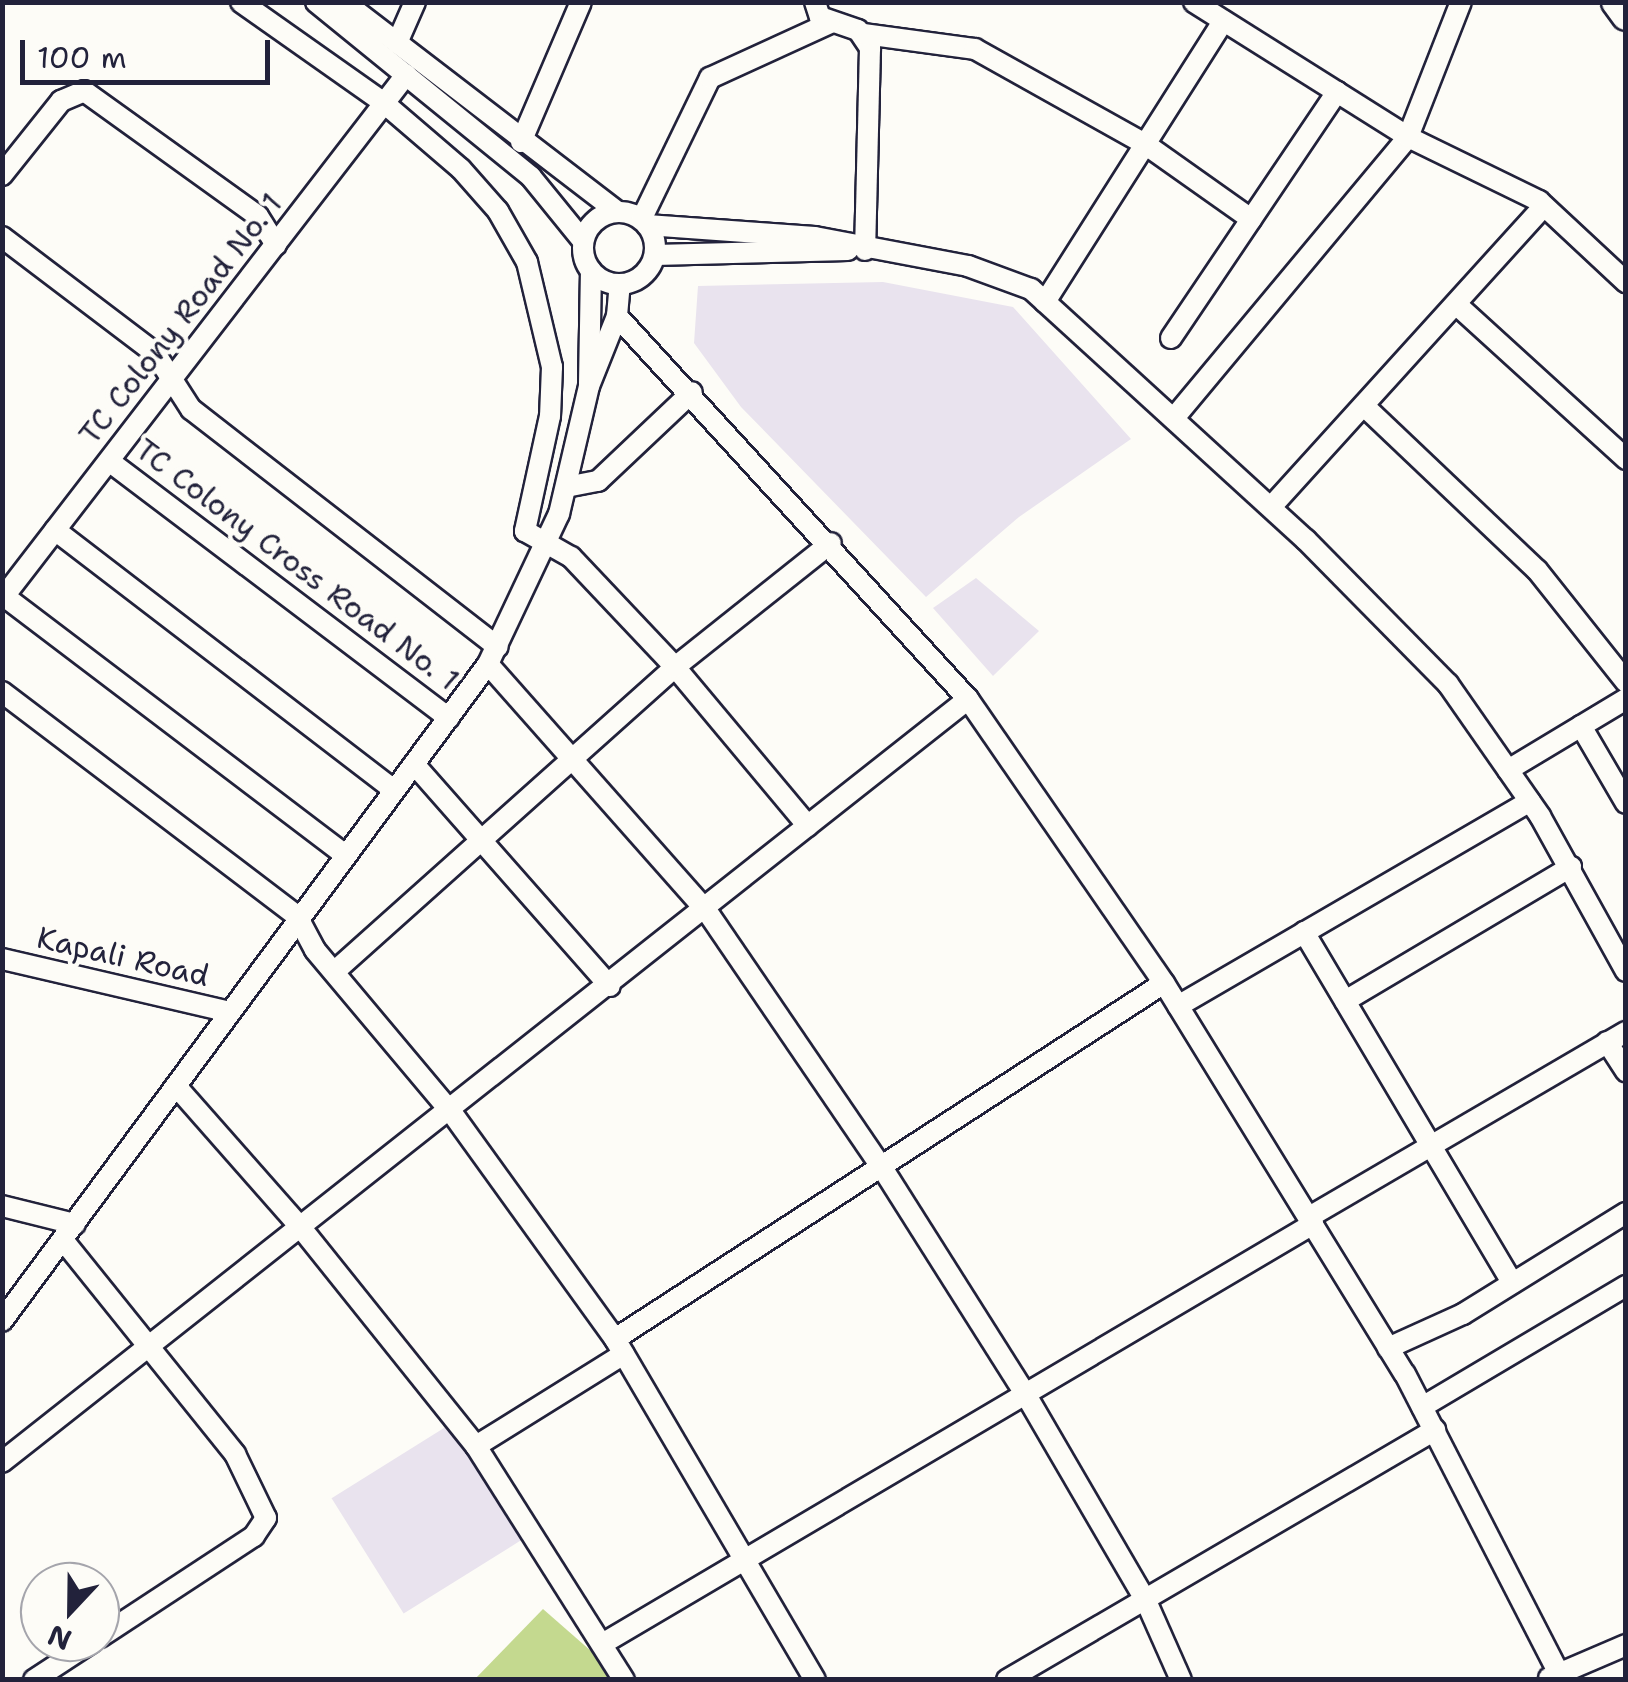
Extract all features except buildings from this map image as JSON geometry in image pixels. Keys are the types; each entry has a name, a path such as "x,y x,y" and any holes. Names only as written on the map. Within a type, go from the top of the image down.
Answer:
{"main road":[{"path":"1616,2 1626,16"}],"street":[{"path":"241,2 384,103 461,168 498,211 527,262 552,367 542,467 524,524 528,536 571,556 675,667 808,826"},
{"path":"316,2 531,176 584,241 591,271 589,386"},
{"path":"344,2 521,142 618,212 644,221 815,237 860,249 968,266 1006,277 1045,302 1271,508 1448,684 1530,801 1626,970"},
{"path":"396,43 414,2"},
{"path":"521,142 581,2"},
{"path":"815,2 830,23 864,34 975,50 1145,144 1251,219"},
{"path":"1194,2 1408,136 1544,206 1626,282"},
{"path":"1174,418 1408,136 1461,2"},
{"path":"1045,302 1223,21"},
{"path":"655,255 644,221 710,78 830,23"},
{"path":"860,249 870,48 864,34"},
{"name":"TC Colony Road No. 1","path":"4,597 406,75"},
{"path":"2,175 60,102 84,91 258,216 276,245"},
{"path":"1171,338 1337,92"},
{"path":"1271,508 1544,206"},
{"path":"584,241 602,216 618,212"},
{"path":"4,242 147,346 191,408 493,655 573,757 706,910 883,1169 1026,1395 1146,1601 1181,1680"},
{"path":"591,271 620,284 636,280 655,255 714,250 812,255 860,249"},
{"path":"2,1321 493,655 548,544 566,487 589,386 617,316 620,284"},
{"path":"1457,305 1626,459"},
{"path":"617,316 831,543 968,699 1164,983 1422,1406 1556,1677 1626,1645"},
{"path":"566,487 598,481 692,392"},
{"path":"1364,406 1537,570 1626,682"},
{"name":"TC Colony Cross Road No. 1","path":"109,461 449,718"},
{"path":"56,530 394,790"},
{"path":"334,972 675,667 831,543"},
{"path":"4,597 345,855"},
{"path":"2,692 299,920 334,972 452,1112 619,1346 748,1557 815,1680"},
{"path":"2,1462 452,1112 968,699"},
{"path":"1508,770 1626,700"},
{"path":"1581,726 1626,803"},
{"path":"414,764 610,986"},
{"path":"1178,1006 1530,801"},
{"path":"1345,1001 1570,867"},
{"path":"1304,932 1512,1283"},
{"name":"Kapali Road","path":"2,959 230,1012"},
{"path":"476,1446 619,1346 1164,983"},
{"path":"602,1644 1026,1395 1311,1221 1428,1142 1616,1037 1626,1072"},
{"path":"176,1086 302,1230 476,1446 624,1680"},
{"path":"2,1206 69,1232 235,1454 266,1518 254,1536 120,1623"},
{"path":"1388,1348 1512,1283 1626,1213"},
{"path":"1422,1406 1623,1294"},
{"path":"1008,1680 1435,1430"},
{"path":"34,1680 61,1662"}],"shaded area":[{"path":"883,282 1013,307 1131,439 1019,517 926,597 741,407 694,343 698,286"},
{"path":"976,578 1039,631 993,676 933,608"},
{"path":"452,1423 524,1538 404,1614 332,1498"}],"green space":[{"path":"543,1609 623,1679 474,1680"}]}
